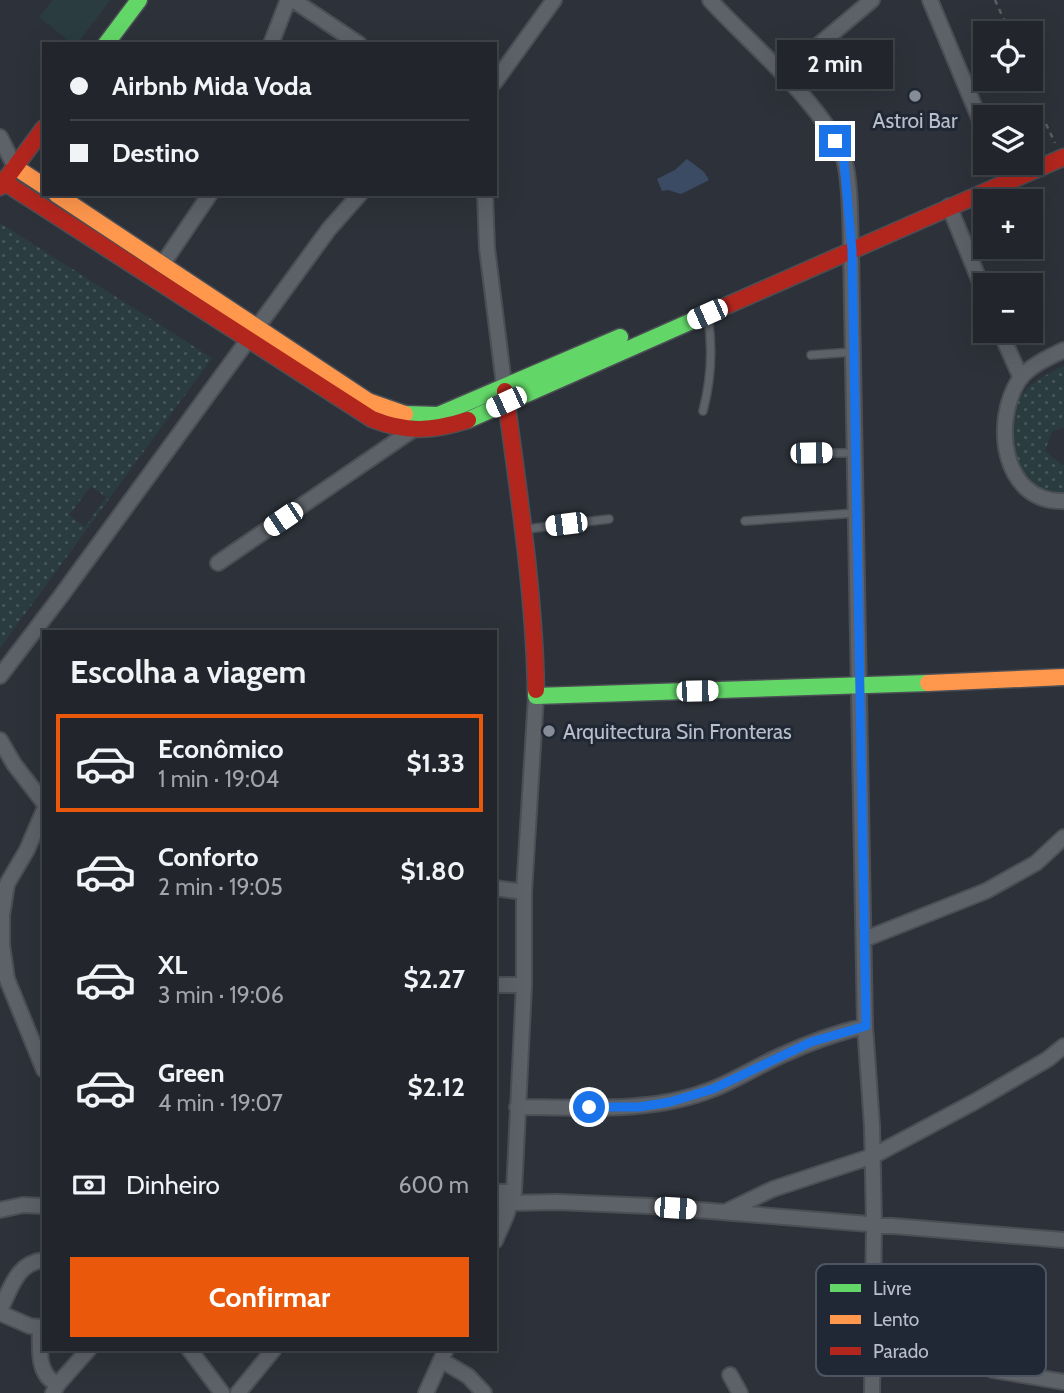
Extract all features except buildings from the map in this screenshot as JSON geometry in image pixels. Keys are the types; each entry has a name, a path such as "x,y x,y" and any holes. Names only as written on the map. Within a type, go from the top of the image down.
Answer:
{"street":[{"path":"108,42 139,0"},
{"path":"272,42 290,0 356,42"},
{"path":"497,79 554,0"},
{"path":"710,0 783,75 826,125 844,161 851,243 866,1026 873,1156 874,1264"},
{"path":"783,75 872,0"},
{"path":"930,0 974,105"},
{"path":"42,131 2,184 369,401 392,412 415,416 438,415 661,319 949,206 1061,148"},
{"path":"0,137 15,167 42,185"},
{"path":"1043,153 1061,148"},
{"path":"59,196 162,265 375,421 411,431 438,430 707,314 985,175"},
{"path":"162,265 209,196"},
{"path":"0,676 329,229 358,196"},
{"path":"485,196 488,248 535,642 536,696 524,892 524,985 512,1198 497,1236"},
{"path":"949,206 976,273"},
{"path":"1005,343 1021,378"},
{"path":"1064,350 1037,365 1021,378 1010,397 1004,418 1008,457 1018,481 1028,491 1046,499 1064,501"},
{"path":"218,563 411,431"},
{"path":"536,696 1064,677"},
{"path":"2,753 42,801"},
{"path":"42,815 27,850 7,884 2,915 2,945 7,979 37,1042 42,1062"},
{"path":"865,939 986,891 1036,863 1064,837"},
{"path":"497,888 524,892"},
{"path":"497,985 524,985"},
{"path":"517,1107 639,1107 670,1102 713,1089 829,1035 866,1026"},
{"path":"725,1212 773,1189 873,1156 976,1101 1048,1059 1064,1046"},
{"path":"497,1193 512,1198 557,1202 874,1223 1064,1240"},
{"path":"497,1205 512,1198"},
{"path":"0,1210 23,1205 42,1206"},
{"path":"42,1261 24,1267 16,1276 0,1311 30,1326 40,1326 40,1361 55,1388"},
{"path":"55,1388 87,1351"},
{"path":"190,1351 222,1393"},
{"path":"238,1393 272,1351"},
{"path":"426,1393 443,1355 484,1393"},
{"path":"730,1375 740,1393"},
{"path":"1028,1376 1064,1382"}],"lane":[{"path":"704,411 711,358 707,314"},
{"path":"811,355 853,352"},
{"path":"811,453 855,453"},
{"path":"745,521 856,513"},
{"path":"523,530 609,519"}],"path":[{"path":"995,0 1005,21"},
{"path":"1046,124 1061,148"}],"shaded area":[{"path":"53,0 110,0 78,42 70,42 39,17"},
{"path":"0,223 212,358 0,648","holes":["91,486 106,497 85,527 69,515"]},
{"path":"1064,365 1064,428 1052,431 1045,451 1064,464 1064,495 1036,490 1021,477 1013,455 1011,430 1015,406 1024,392"}],"water":[{"path":"687,159 704,172 709,180 681,194 662,191 657,179 675,170"}],"traffic: fast":[{"path":"108,42 139,0"},
{"path":"468,420 719,309"},
{"path":"405,414 438,415 620,337"},
{"path":"536,690 536,696 928,683"}],"traffic: slow":[{"path":"15,167 42,185"},
{"path":"59,196 368,401 405,414"},
{"path":"928,683 1064,677"}],"traffic: jam":[{"path":"0,187 42,131"},
{"path":"719,309 1064,157"},
{"path":"4,182 372,419 396,427 420,429 468,420"},
{"path":"505,391 529,577 536,690"}],"place":[{"name":"Astroi Bar","path":"915,96"},
{"name":"Arquitectura Sin Fronteras","path":"549,731"}],"route":[{"path":"589,1107 639,1107 670,1102 713,1089 829,1035 866,1026 852,250 844,161 835,141"}]}
